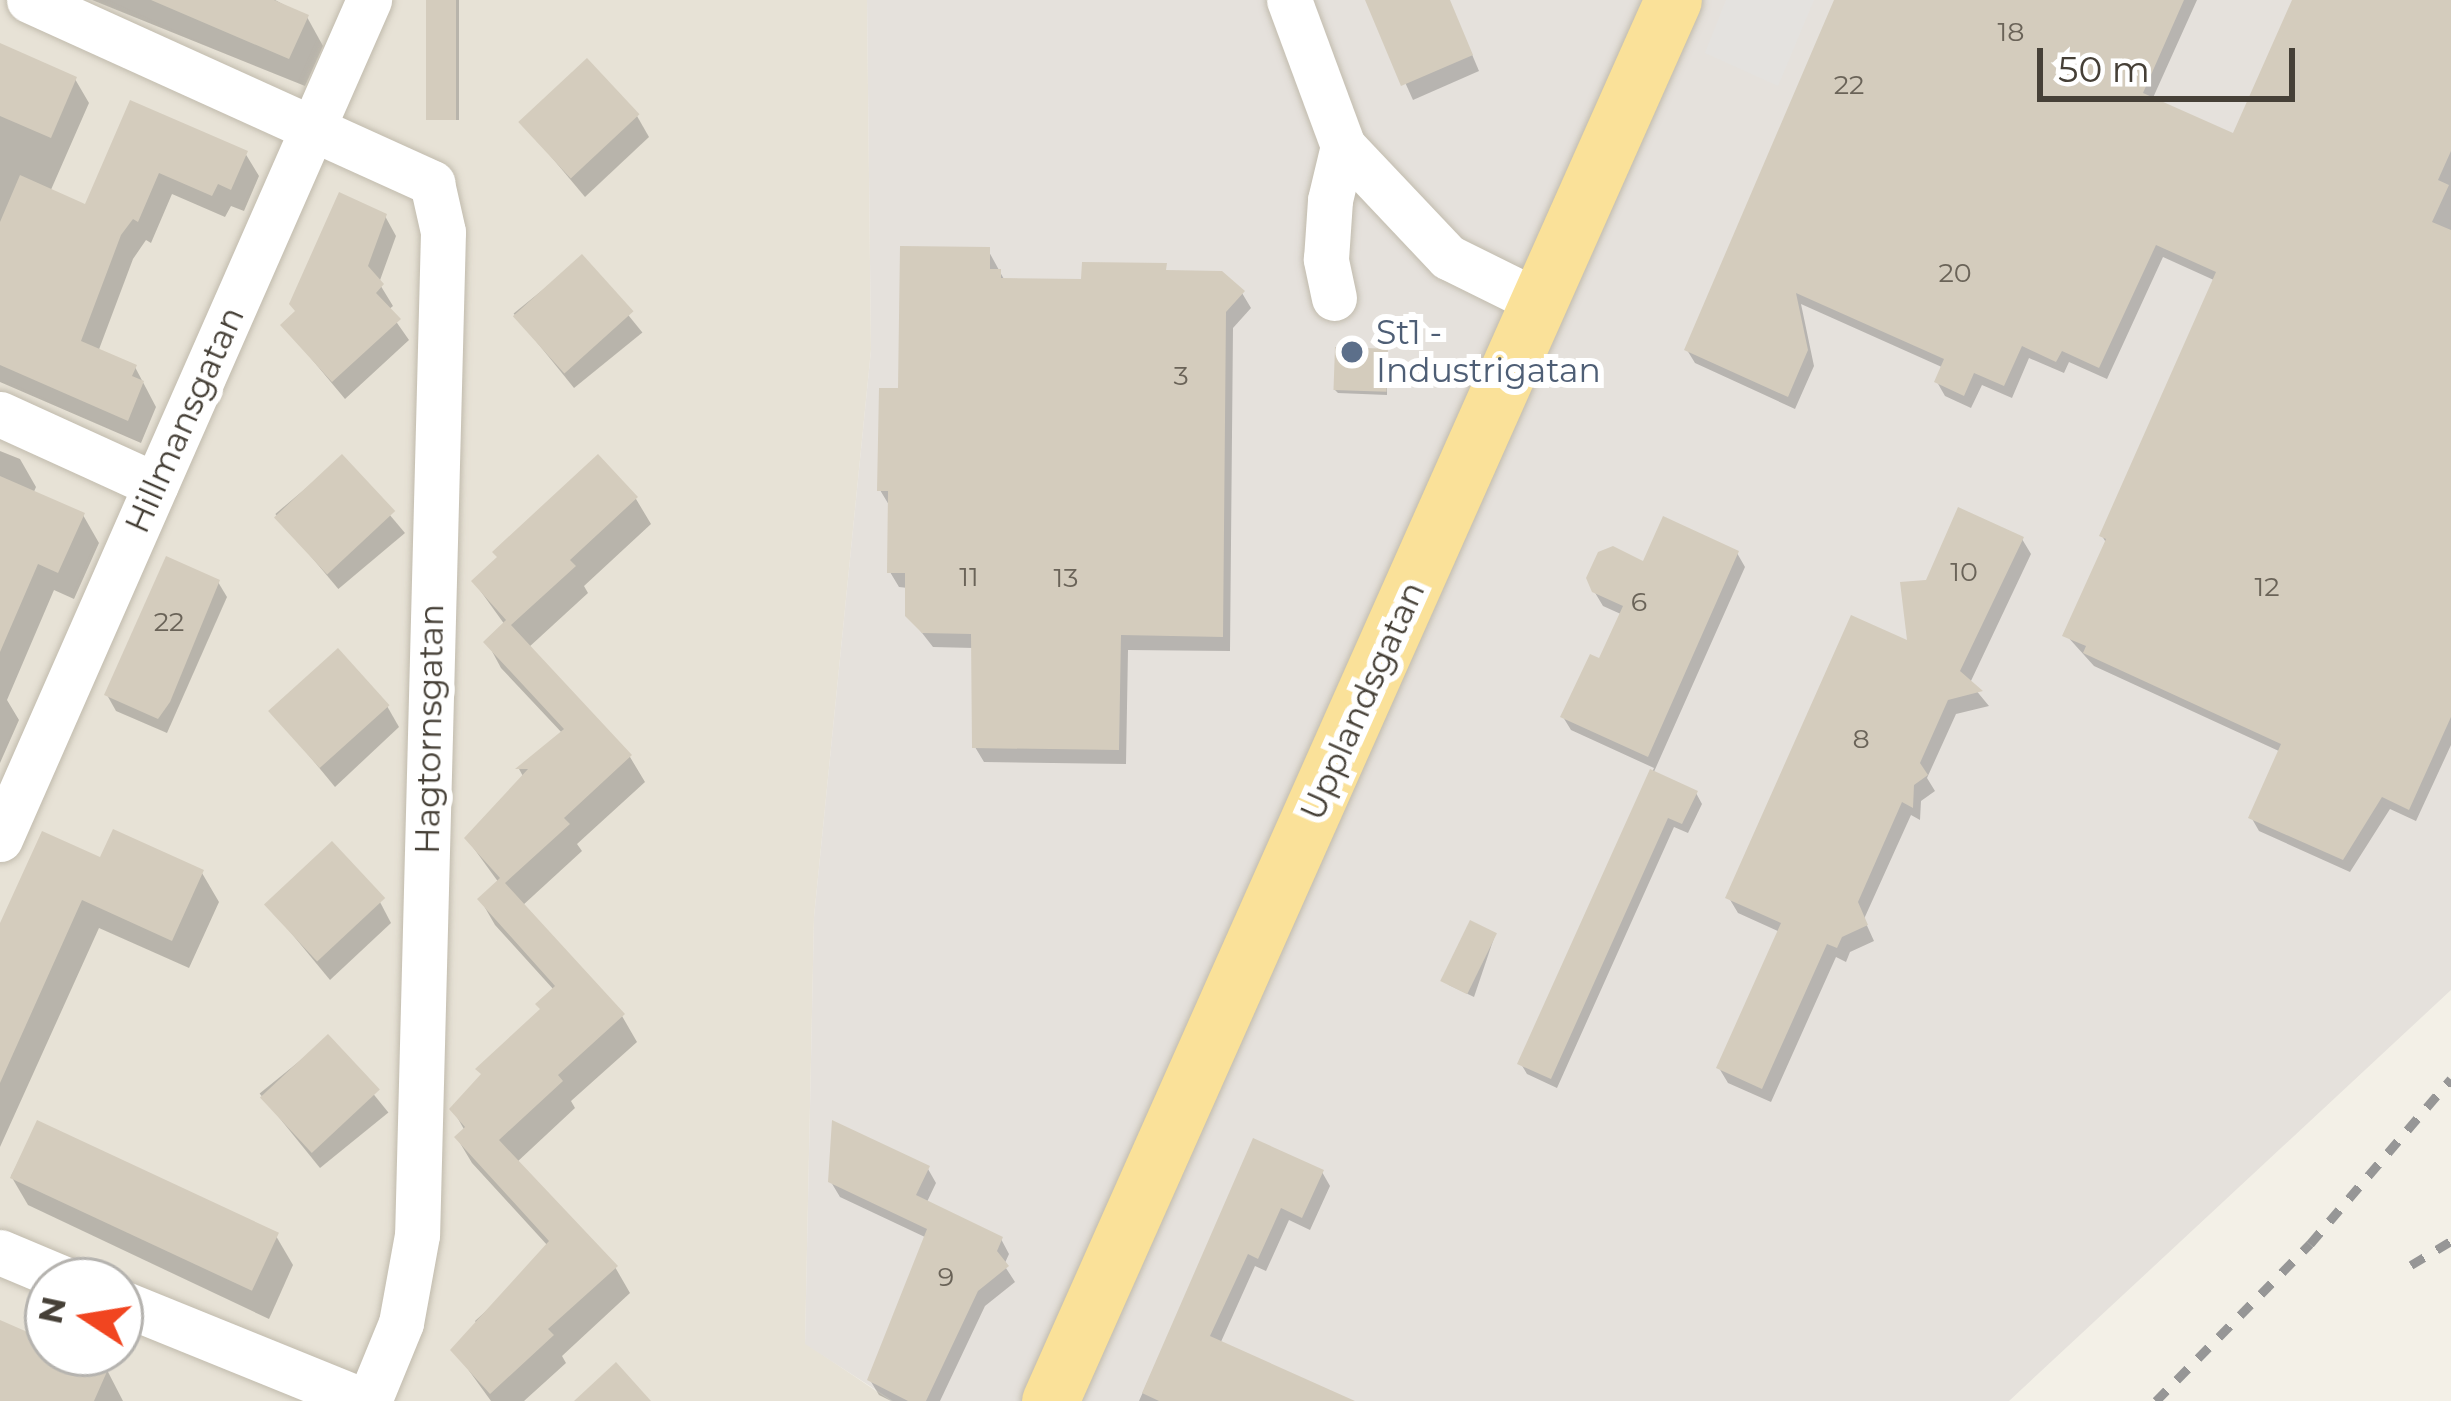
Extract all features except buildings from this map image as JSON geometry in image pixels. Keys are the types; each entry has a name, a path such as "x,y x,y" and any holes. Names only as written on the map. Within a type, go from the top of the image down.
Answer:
{"main road":[{"name":"Upplandsgatan","path":"1050,1401 1673,0"}],"street":[{"path":"29,0 312,129"},
{"name":"Hillmansgatan","path":"0,839 370,0"},
{"path":"1289,0 1343,146 1448,257 1541,303"},
{"name":"Hagtornsgatan","path":"312,129 432,183 443,232 417,1235 400,1323 367,1401"},
{"path":"1334,298 1326,259 1330,200 1343,146"},
{"path":"0,414 156,485"},
{"path":"144,1312 367,1401"}],"shaded area":[{"path":"0,0 867,0 871,350 814,917 805,1343 891,1401 0,1401"},
{"path":"867,0 2451,0 2451,990 2009,1401 893,1401 805,1344 814,917 871,350"},
{"path":"1726,0 1814,0 1778,86 1705,53"}],"railway":[{"path":"2156,1401 2310,1244 2451,1079"},
{"path":"2411,1265 2451,1241"}],"place":[{"name":"St1 - Industrigatan","path":"1352,352"}]}
